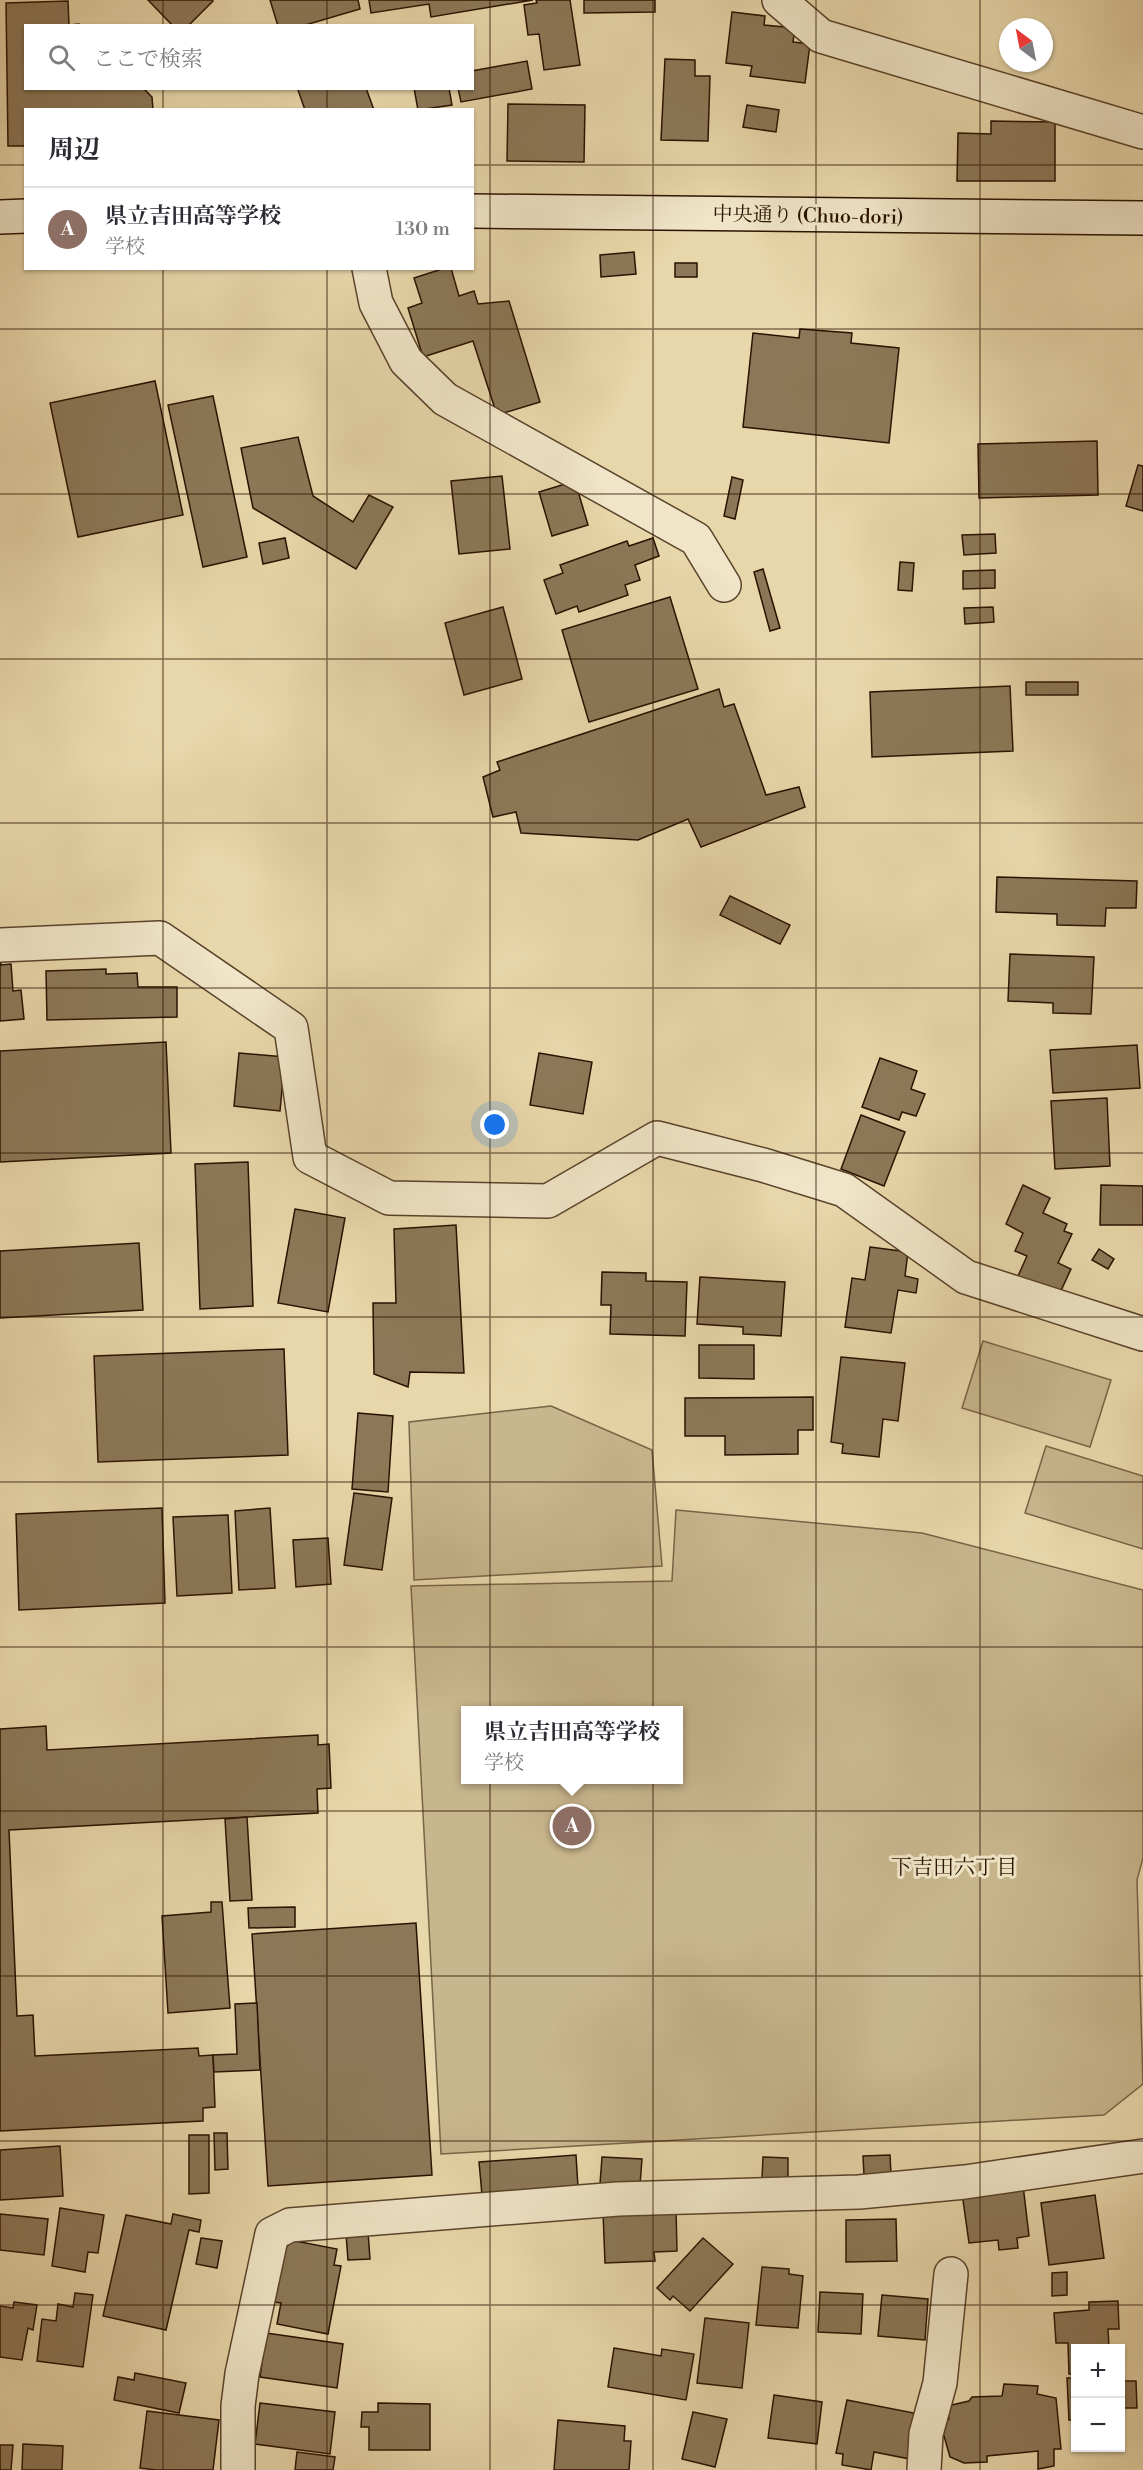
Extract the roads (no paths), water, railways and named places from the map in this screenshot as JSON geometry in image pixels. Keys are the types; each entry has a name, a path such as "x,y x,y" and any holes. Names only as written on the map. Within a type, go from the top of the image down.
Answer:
{"street":[{"path":"779,0 821,36 1143,132"},
{"name":"中央通り (Chuo-dori)","path":"474,211 1143,218"},
{"path":"0,217 24,216"},
{"path":"369,270 376,303 406,361 445,399 696,539 724,585"},
{"path":"0,945 160,938 291,1028 310,1157 389,1198 548,1201 657,1138 763,1165 844,1190 966,1276 1143,1334"},
{"path":"238,2470 238,2406 244,2362 272,2234 290,2225 618,2199 859,2193 965,2182 1143,2156"},
{"path":"924,2470 926,2434 940,2383 951,2274"}],"place":[{"name":"県立吉田高等学校","path":"572,1826"}],"district":[{"name":"下吉田六丁目","path":"954,1867"}]}
